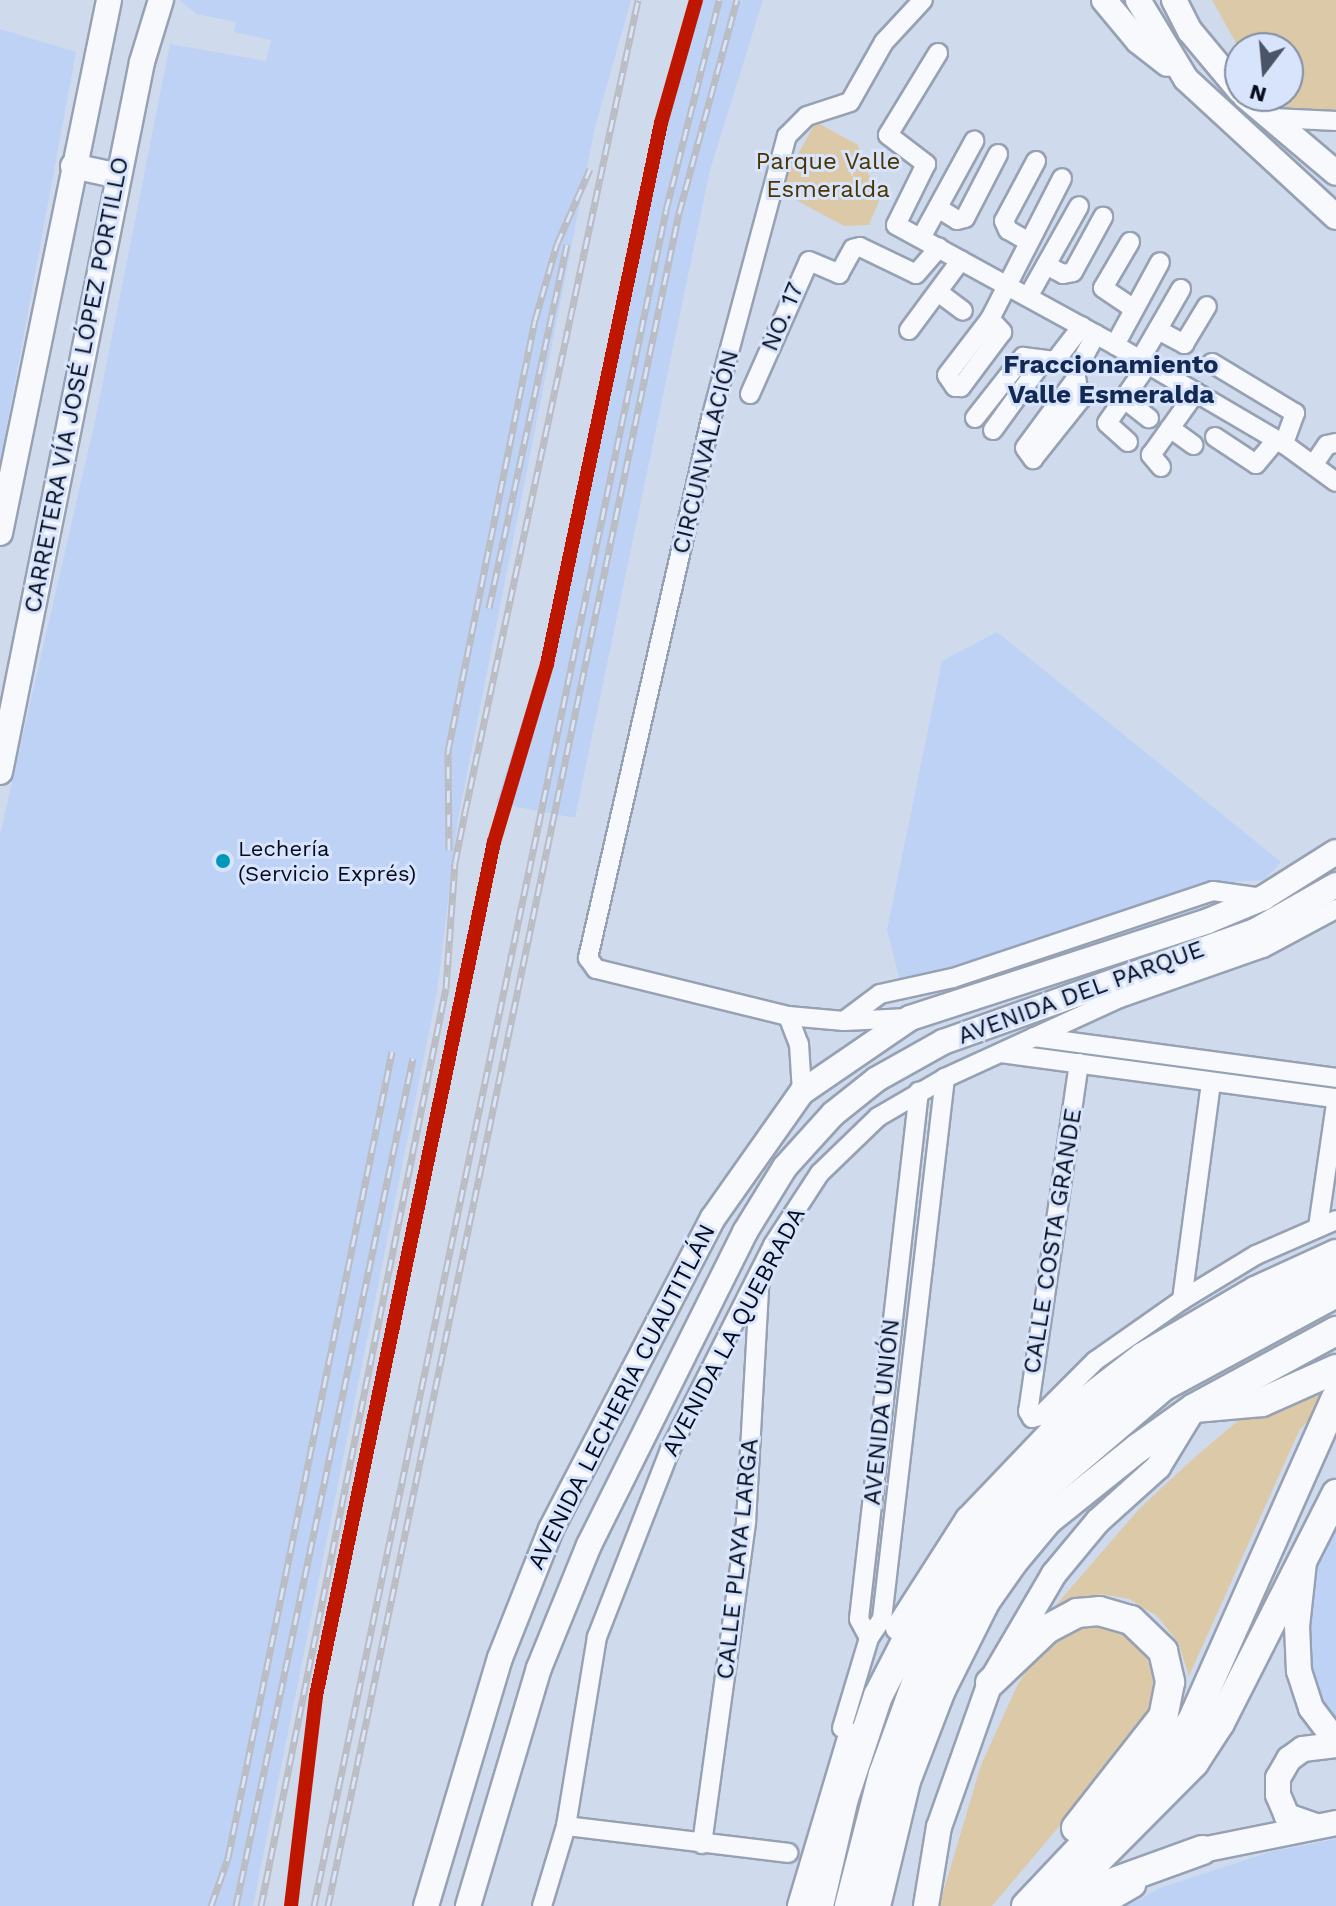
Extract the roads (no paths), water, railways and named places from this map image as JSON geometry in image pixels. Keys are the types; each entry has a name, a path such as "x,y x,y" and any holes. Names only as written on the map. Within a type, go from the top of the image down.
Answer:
{"highway":[{"path":"805,1905 858,1751 894,1659 982,1525 1082,1423 1208,1334 1336,1266"},
{"path":"849,1906 883,1774 917,1680 965,1584 1030,1500 1164,1386 1336,1293"},
{"path":"876,1906 906,1781 941,1690 985,1602 1048,1520 1194,1408 1336,1331"},
{"path":"1194,1408 1262,1402 1336,1369"},
{"path":"1035,1905 1161,1763 1192,1721 1336,1398"},
{"path":"1035,1905 1194,1763 1220,1723 1336,1494"},
{"path":"990,1683 1047,1629 1088,1611 1110,1613 1141,1626 1157,1642 1170,1671 1167,1706 1156,1730 1035,1905"},
{"path":"1035,1905 1202,1850"}],"main road":[{"name":"CARRETERA VÍA JOSÉ LÓPEZ PORTILLO","path":"0,533 109,0"},
{"name":"CARRETERA VÍA JOSÉ LÓPEZ PORTILLO","path":"0,772 142,62 161,0"},
{"path":"1104,0 1138,41 1186,79 1336,217"},
{"path":"1138,0 1186,79"},
{"path":"1174,0 1199,43 1224,72"},
{"path":"1264,112 1336,173"},
{"path":"73,166 119,176"},
{"name":"AVENIDA DEL PARQUE","path":"802,1092 910,1018 1208,921 1263,898 1336,852"},
{"name":"AVENIDA DEL PARQUE","path":"833,1114 877,1079 943,1042 1259,939 1336,885"},
{"name":"AVENIDA LECHERIA CUAUTITLÁN","path":"426,1906 500,1658 551,1529 713,1218 802,1092"},
{"name":"AVENIDA LECHERIA CUAUTITLÁN","path":"468,1906 539,1668 589,1545 745,1232 785,1167 833,1114"},
{"path":"805,1905 861,1707 910,1605 968,1519 1042,1437 1142,1355 1255,1289 1336,1252"},
{"path":"926,1906 943,1813 990,1683 1054,1574 1098,1521 1158,1467 1194,1408"},
{"path":"1305,1553 1297,1626 1299,1671 1311,1708 1336,1743 1303,1749 1284,1764 1278,1778 1278,1795 1287,1816 1327,1825"},
{"path":"1097,1906 1202,1850 1327,1825"},
{"path":"447,1830 488,1840"}],"street":[{"name":"CIRCUNVALACIÓN","path":"788,1016 590,965 711,419 787,136 807,116 850,102 884,42 923,0"},
{"path":"938,53 888,135 926,164 896,225 1196,392 1280,442 1336,482"},
{"path":"1271,118 1336,121"},
{"path":"921,238 974,141"},
{"path":"938,208 957,220 965,218 998,154"},
{"path":"1029,242 1008,230 1004,221 1036,161"},
{"path":"990,319 1062,178"},
{"path":"1028,297 1079,206"},
{"path":"1046,265 1063,274 1073,272 1103,217"},
{"path":"1130,242 1103,288 1134,309"},
{"name":"NO. 17","path":"750,394 809,261 839,274 853,249 860,247 916,274 939,248"},
{"path":"909,330 961,260"},
{"path":"1115,345 1160,262"},
{"path":"1128,442 1107,423 1144,362 1181,289"},
{"path":"938,292 963,311"},
{"path":"1158,330 1184,344 1207,306"},
{"path":"975,418 1023,357 1055,361 1089,330"},
{"path":"1075,380 1089,330"},
{"path":"993,430 1043,361"},
{"path":"1212,363 1295,413 1280,442 1256,464 1215,437"},
{"path":"1161,467 1151,455 1196,392"},
{"path":"1123,398 1149,418"},
{"path":"1170,428 1193,445"},
{"path":"1314,464 1327,445 1336,443"},
{"path":"844,1021 880,994 953,978 1213,891 1263,898"},
{"name":"AVENIDA LA QUEBRADA","path":"542,1906 566,1826 597,1637 669,1452 760,1274 820,1173 878,1117 919,1091 1120,998 1336,909"},
{"path":"802,1092 799,1044 788,1016 844,1021 910,1018"},
{"path":"1034,1037 1336,1078"},
{"path":"1001,1053 1336,1101 1327,1224 1256,1255 1182,1300"},
{"name":"CALLE COSTA GRANDE","path":"1079,1063 1028,1411 1032,1418 1040,1416 1095,1361 1182,1300"},
{"path":"869,1638 882,1619 945,1078"},
{"path":"1182,1300 1211,1082"},
{"name":"AVENIDA UNIÓN","path":"842,1728 869,1638 859,1619 919,1091"},
{"name":"CALLE PLAYA LARGA","path":"702,1844 746,1522 760,1274"},
{"path":"566,1826 788,1853"}],"railway":[{"path":"261,1906 446,988 455,863 465,812 638,0"},
{"path":"314,1906 666,210 719,0"},
{"path":"328,1906 679,213 737,0"},
{"path":"449,850 448,751 535,320 557,244 590,169"},
{"path":"489,608 567,244"},
{"path":"211,1906 228,1858 392,1052"},
{"path":"236,1906 413,1058"}],"place":[{"name":"Lechería (Servicio Exprés)","path":"223,861"}],"district":[{"name":"Fraccionamiento Valle Esmeralda","path":"1111,380"}],"park label":[{"name":"Parque Valle Esmeralda","path":"828,176"}]}
